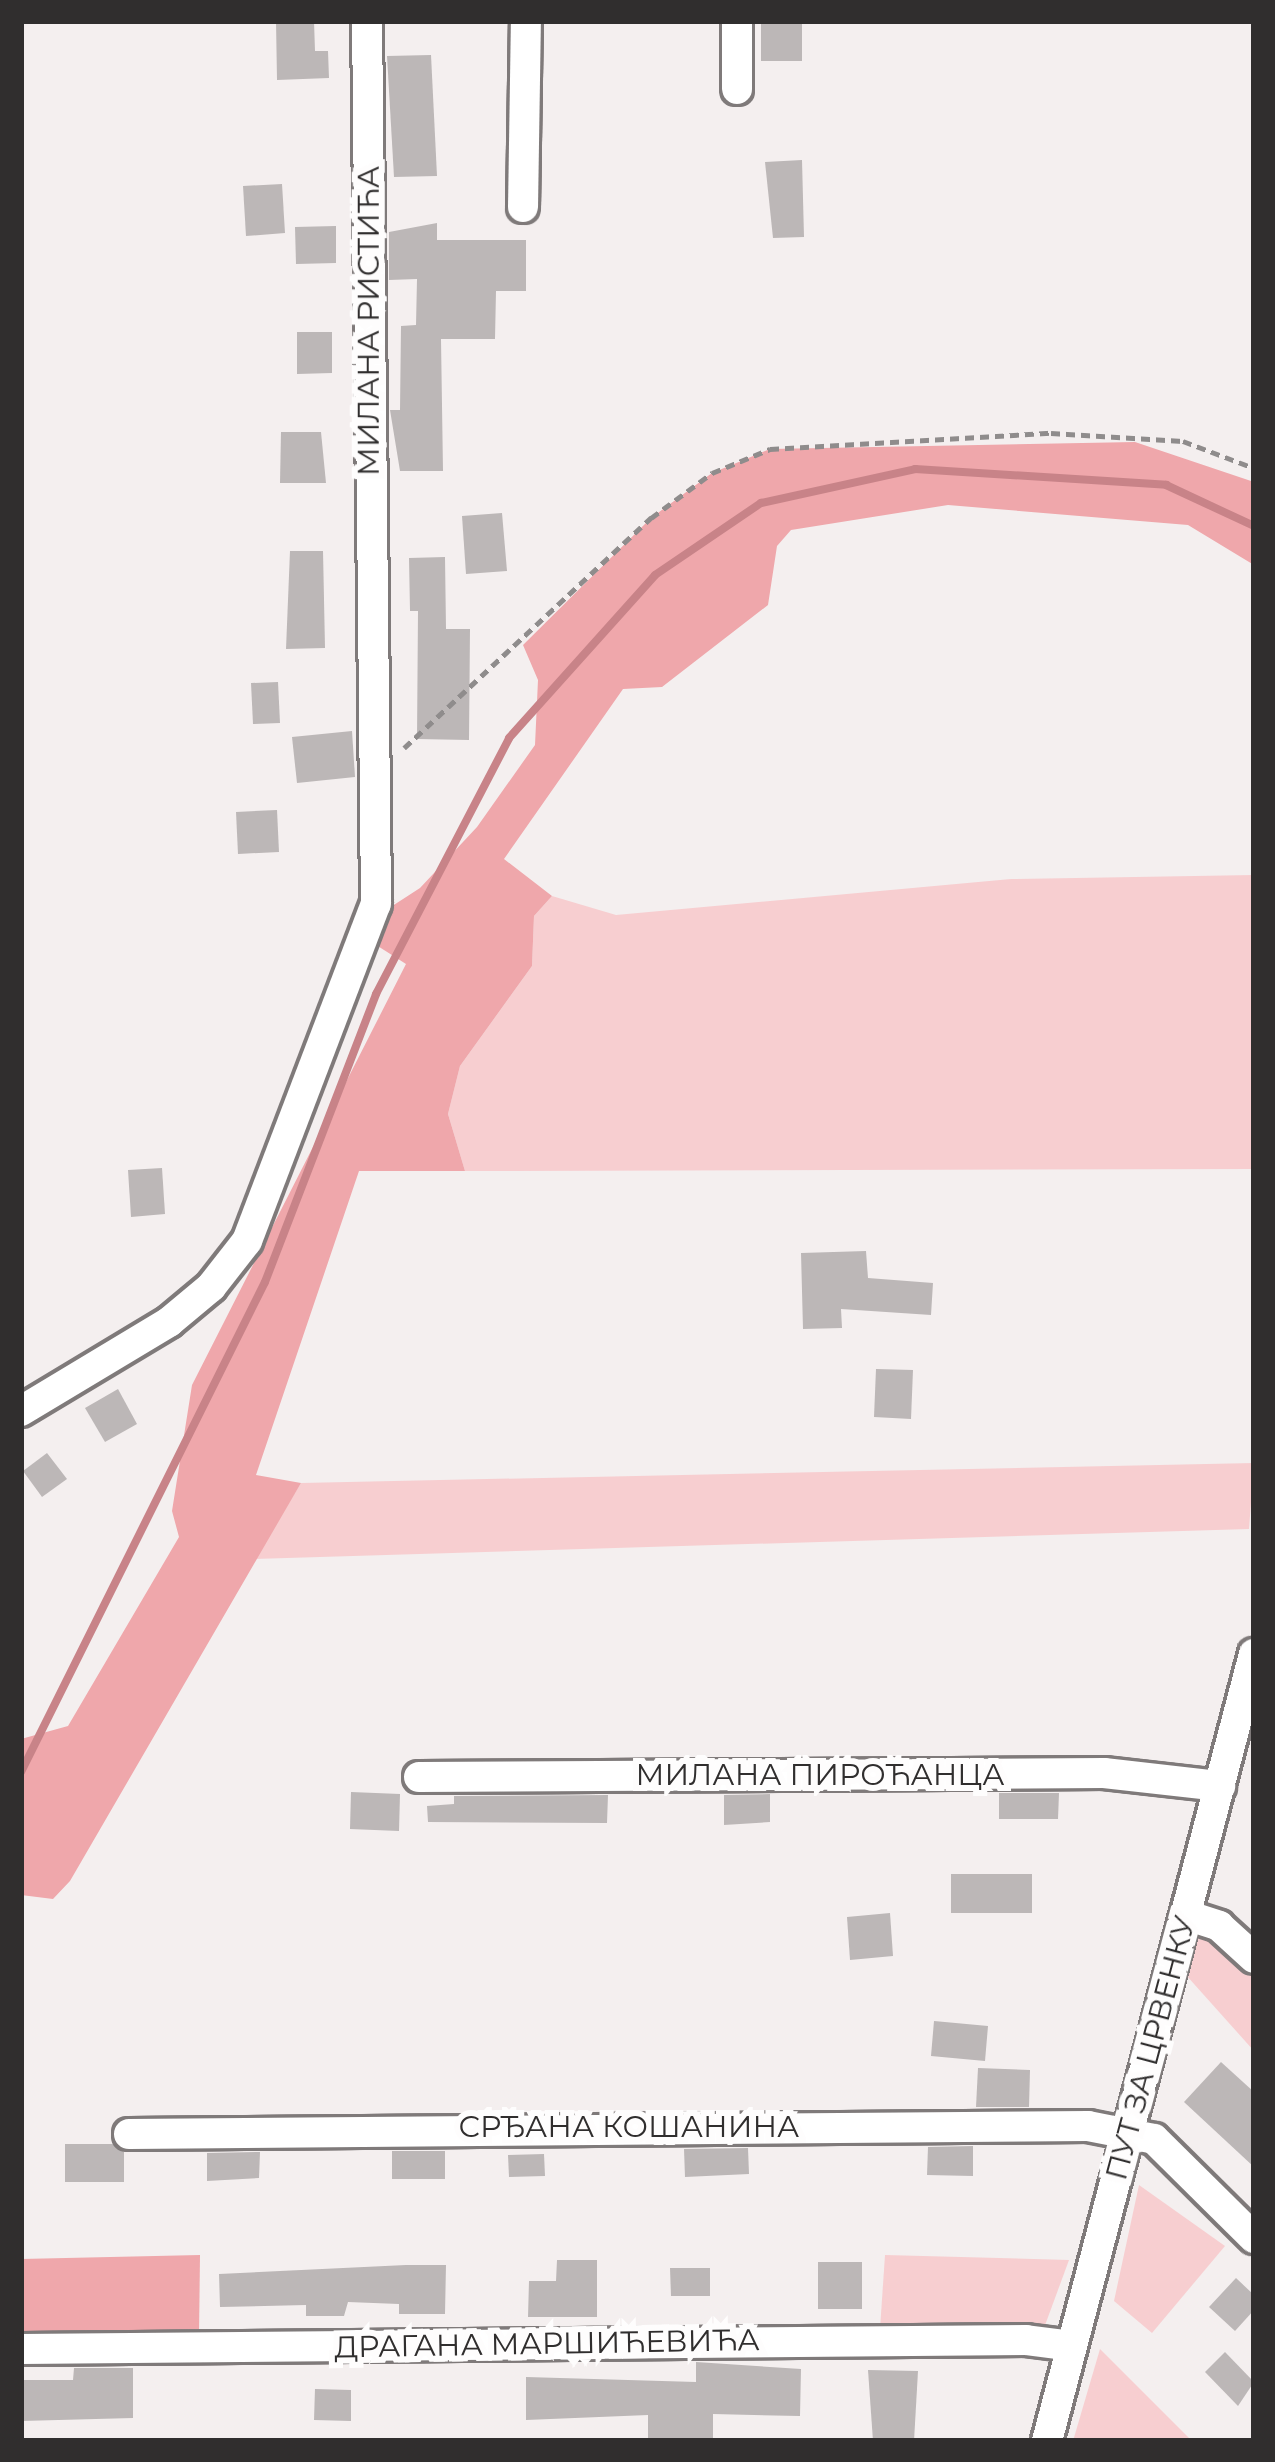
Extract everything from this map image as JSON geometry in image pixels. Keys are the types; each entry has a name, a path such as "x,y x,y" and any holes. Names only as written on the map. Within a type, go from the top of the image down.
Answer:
{"street":[{"name":"МИЛАНА РИСТИЋА","path":"21,1411 170,1322 211,1287 247,1241 376,904 367,21"},
{"path":"523,207 526,21"},
{"path":"737,21 737,88"},
{"name":"ПУТ ЗА ЦРВЕНКУ","path":"1047,2441 1254,1654"},
{"name":"МИЛАНА ПИРОЋАНЦА","path":"419,1777 1104,1773 1220,1786"},
{"path":"1186,1915 1219,1926 1254,1958"},
{"name":"СРЂАНА КОШАНИНА","path":"129,2134 748,2125 1128,2131"},
{"path":"1128,2131 1166,2148 1254,2238"},
{"name":"ДРАГАНА МАРШИЋЕВИЋА","path":"21,2350 1002,2340 1072,2347"}],"path":[{"path":"378,771 523,645 651,518 712,473 770,449 1052,433 1184,441 1254,468"}],"shaded area":[{"path":"1135,442 1254,482 1254,565 1188,525 948,505 791,530 777,546 768,605 662,687 623,689 504,859 552,896 534,916 532,966 460,1066 448,1114 465,1171 359,1171 256,1475 301,1483 70,1881 53,1899 21,1895 21,1739 68,1726 179,1537 172,1511 192,1385 406,964 373,943 383,912 420,888 477,827 535,745 538,680 523,645 651,518 712,473 770,449"},
{"path":"1254,875 1254,1169 465,1171 448,1114 460,1066 532,966 534,916 552,896 616,915 1011,879"},
{"path":"1254,1463 1249,1529 254,1559 301,1483"},
{"path":"1200,1928 1254,1971 1254,2051 1186,1975"},
{"path":"1139,2185 1225,2246 1152,2333 1114,2301"},
{"path":"200,2255 199,2335 21,2337 21,2259"},
{"path":"885,2255 1069,2260 1044,2328 880,2329"},
{"path":"1100,2349 1192,2441 1073,2441"}],"building":[{"path":"276,21 314,21 315,51 328,51 329,78 277,80"},
{"path":"761,21 802,21 802,61 761,61"},
{"path":"431,55 437,176 394,177 387,56"},
{"path":"802,160 804,237 773,238 765,162"},
{"path":"282,184 285,233 246,236 243,186"},
{"path":"437,223 437,240 526,240 526,291 496,291 495,339 441,339 443,471 400,471 390,410 400,410 401,326 416,325 417,279 389,280 389,232"},
{"path":"336,226 336,263 296,264 295,227"},
{"path":"297,332 332,332 332,373 297,374"},
{"path":"281,432 321,432 326,483 280,483"},
{"path":"502,513 507,571 466,574 462,516"},
{"path":"290,551 323,551 325,648 286,649"},
{"path":"445,557 446,629 470,629 469,740 417,739 418,611 410,611 409,558"},
{"path":"278,682 280,723 253,724 251,683"},
{"path":"352,731 355,777 297,783 292,737"},
{"path":"277,810 279,852 238,854 236,812"},
{"path":"162,1168 165,1214 131,1217 128,1170"},
{"path":"866,1251 868,1278 933,1283 931,1315 841,1309 842,1328 803,1329 801,1253"},
{"path":"876,1369 913,1370 911,1419 874,1417"},
{"path":"118,1389 137,1424 105,1442 85,1408"},
{"path":"47,1453 67,1479 42,1497 23,1471"},
{"path":"351,1792 400,1794 399,1831 350,1829"},
{"path":"999,1793 1059,1793 1058,1819 999,1819"},
{"path":"770,1794 770,1822 724,1825 724,1795"},
{"path":"608,1795 607,1823 428,1822 427,1806 454,1804 454,1796"},
{"path":"951,1874 1032,1874 1032,1913 951,1913"},
{"path":"890,1913 893,1956 850,1960 847,1917"},
{"path":"934,2021 988,2026 985,2061 931,2056"},
{"path":"1221,2062 1254,2092 1254,2167 1184,2102"},
{"path":"978,2068 1030,2070 1029,2107 976,2107"},
{"path":"65,2144 113,2144 124,2152 124,2182 65,2182"},
{"path":"973,2146 973,2176 927,2175 928,2147"},
{"path":"748,2148 749,2174 685,2177 684,2149"},
{"path":"392,2151 445,2151 445,2179 392,2179"},
{"path":"260,2152 259,2178 207,2181 207,2153"},
{"path":"544,2154 545,2176 509,2177 508,2155"},
{"path":"557,2260 597,2260 597,2317 528,2317 529,2281 556,2281"},
{"path":"818,2262 862,2262 862,2309 818,2309"},
{"path":"446,2265 445,2314 399,2314 399,2304 348,2302 344,2316 306,2316 306,2305 220,2307 219,2274"},
{"path":"670,2268 710,2268 710,2296 671,2296"},
{"path":"1236,2278 1254,2295 1254,2310 1235,2331 1209,2307"},
{"path":"1225,2352 1254,2382 1238,2406 1205,2372"},
{"path":"696,2362 801,2369 800,2416 713,2414 713,2441 648,2441 648,2415 526,2420 526,2377 696,2382"},
{"path":"74,2368 133,2368 133,2418 21,2421 21,2380 73,2380"},
{"path":"868,2370 918,2371 914,2441 873,2441"},
{"path":"315,2389 351,2390 351,2421 314,2420"}],"waterway":[{"path":"21,1772 265,1282 376,994 509,738 655,575 761,503 915,469 1166,485 1254,526"}]}
